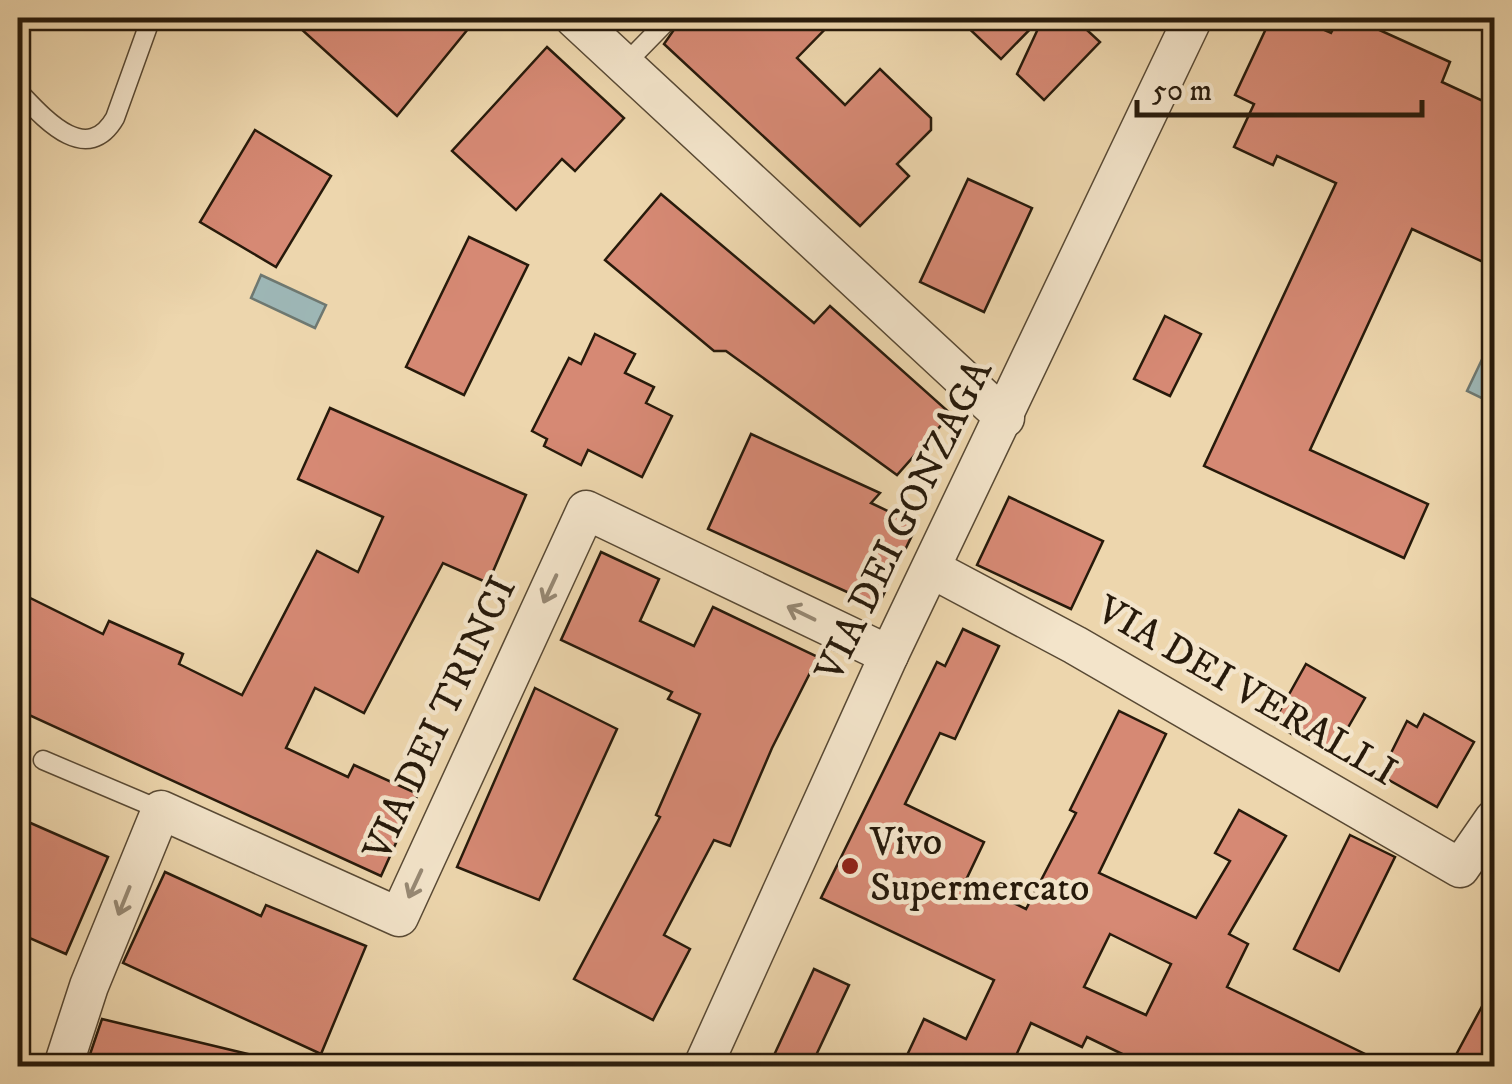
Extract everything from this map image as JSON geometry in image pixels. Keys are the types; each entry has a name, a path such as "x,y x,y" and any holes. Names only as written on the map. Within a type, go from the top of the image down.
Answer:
{"street":[{"path":"574,18 1005,418"},
{"name":"VIA DEI GONZAGA","path":"703,1066 889,656 1193,18"},
{"name":"VIA DEI TRINCI","path":"161,810 400,918 586,510 889,656"},
{"name":"VIA DEI VERALLI","path":"932,569 1075,645 1460,868 1494,819"},
{"path":"63,1066 89,986 161,810"}],"lane":[{"path":"18,91 62,135 84,139 104,132 116,118 151,18"},
{"path":"625,64 670,18"},
{"name":"VIA DEI TRINCI","path":"43,760 161,810"}],"water":[{"path":"261,275 326,305 315,328 251,298"},
{"path":"1487,349 1494,353 1494,404 1467,391"}],"building":[{"path":"289,18 477,18 397,116"},
{"path":"682,18 836,18 797,58 845,105 880,69 931,118 931,130 897,164 909,176 860,226 664,44"},
{"path":"958,18 1041,18 1001,59"},
{"path":"1043,18 1074,18 1100,42 1044,100 1017,74"},
{"path":"1271,18 1297,18 1331,33 1339,18 1353,18 1450,62 1442,82 1494,106 1494,267 1412,229 1310,450 1428,504 1404,558 1204,466 1336,183 1277,156 1273,165 1234,147 1254,104 1235,95"},
{"path":"547,47 624,118 575,171 562,159 516,210 452,151"},
{"path":"255,130 331,176 276,267 200,222"},
{"path":"968,179 1032,208 984,312 920,282"},
{"path":"661,194 814,323 830,306 951,414 897,475 726,351 714,351 605,260"},
{"path":"469,237 528,265 464,395 406,367"},
{"path":"1165,316 1201,334 1170,396 1134,379"},
{"path":"595,334 635,354 625,373 654,387 646,403 672,416 642,477 588,450 581,465 544,446 547,439 532,431 569,358 581,364"},
{"path":"330,408 526,495 488,583 443,563 364,713 315,688 286,748 348,777 354,765 418,794 381,876 18,710 18,592 103,634 109,621 183,654 179,664 242,695 317,551 358,572 383,517 298,479"},
{"path":"751,434 880,493 871,503 917,525 878,606 708,529"},
{"path":"1009,497 1103,541 1071,609 977,565"},
{"path":"601,552 659,579 640,621 694,646 713,607 818,657 772,748 730,846 714,840 664,935 690,949 653,1020 574,979 660,817 656,815 700,714 668,699 672,692 561,640"},
{"path":"963,629 999,646 955,739 940,733 905,804 984,842 966,880 1026,909 1076,813 1070,810 1119,711 1166,734 1099,873 1196,918 1230,861 1215,853 1239,810 1286,836 1229,934 1248,944 1227,987 1390,1066 1147,1066 1087,1037 1082,1047 1031,1023 1013,1062 1024,1066 902,1066 924,1019 966,1039 994,980 821,898 937,662 945,666","holes":["1110,934 1171,964 1146,1015 1084,987"]},
{"path":"1306,664 1365,698 1331,757 1273,723"},
{"path":"535,688 617,729 539,900 457,867"},
{"path":"1424,714 1474,742 1437,807 1380,775 1407,721 1417,727"},
{"path":"26,821 108,857 66,954 18,933 18,841"},
{"path":"1350,835 1395,857 1339,971 1294,949"},
{"path":"165,872 261,916 266,905 366,946 321,1054 123,963"},
{"path":"814,969 849,985 811,1066 769,1066"},
{"path":"1494,984 1494,1066 1450,1066"},
{"path":"102,1019 252,1055 250,1066 86,1066"}],"place":[{"name":"Vivo Supermercato","path":"850,866"}]}
